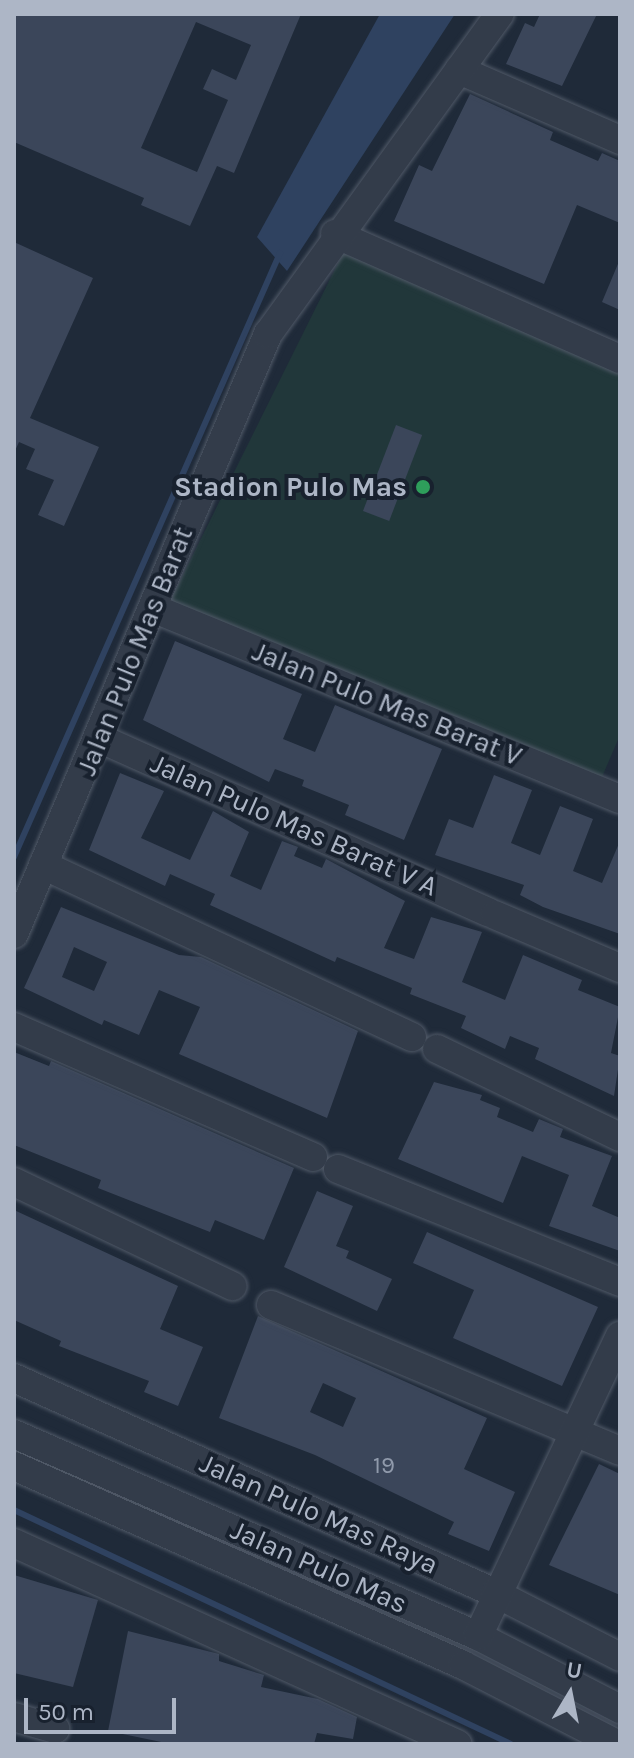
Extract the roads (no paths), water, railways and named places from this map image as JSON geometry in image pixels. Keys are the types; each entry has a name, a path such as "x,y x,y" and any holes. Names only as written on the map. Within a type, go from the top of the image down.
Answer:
{"street":[{"name":"Jalan Pulo Mas Barat","path":"14,934 101,739 268,334 335,234 500,14"},
{"path":"459,70 620,140"},
{"path":"335,234 620,359"},
{"name":"Jalan Pulo Mas Barat V","path":"155,609 617,788"},
{"name":"Jalan Pulo Mas Barat V A","path":"101,739 620,968"},
{"path":"43,865 620,1137"},
{"path":"14,1027 325,1163 620,1282"},
{"path":"14,1182 232,1286"},
{"path":"271,1305 575,1429 620,1451"},
{"path":"479,1633 620,1336"},
{"name":"Jalan Pulo Mas Raya","path":"14,1378 494,1596 620,1657"},
{"name":"Jalan Pulo Mas","path":"14,1434 479,1633 620,1709"},
{"name":"Jalan Pulo Mas","path":"14,1466 463,1665 617,1744"},
{"path":"14,1543 421,1737 458,1744"},
{"path":"14,1717 55,1729"}],"water":[{"path":"380,14 455,14 287,271 257,237"}],"waterway":[{"path":"14,857 280,253"},
{"path":"14,1510 511,1744"}],"place":[{"name":"Stadion Pulo Mas","path":"423,487"}]}
